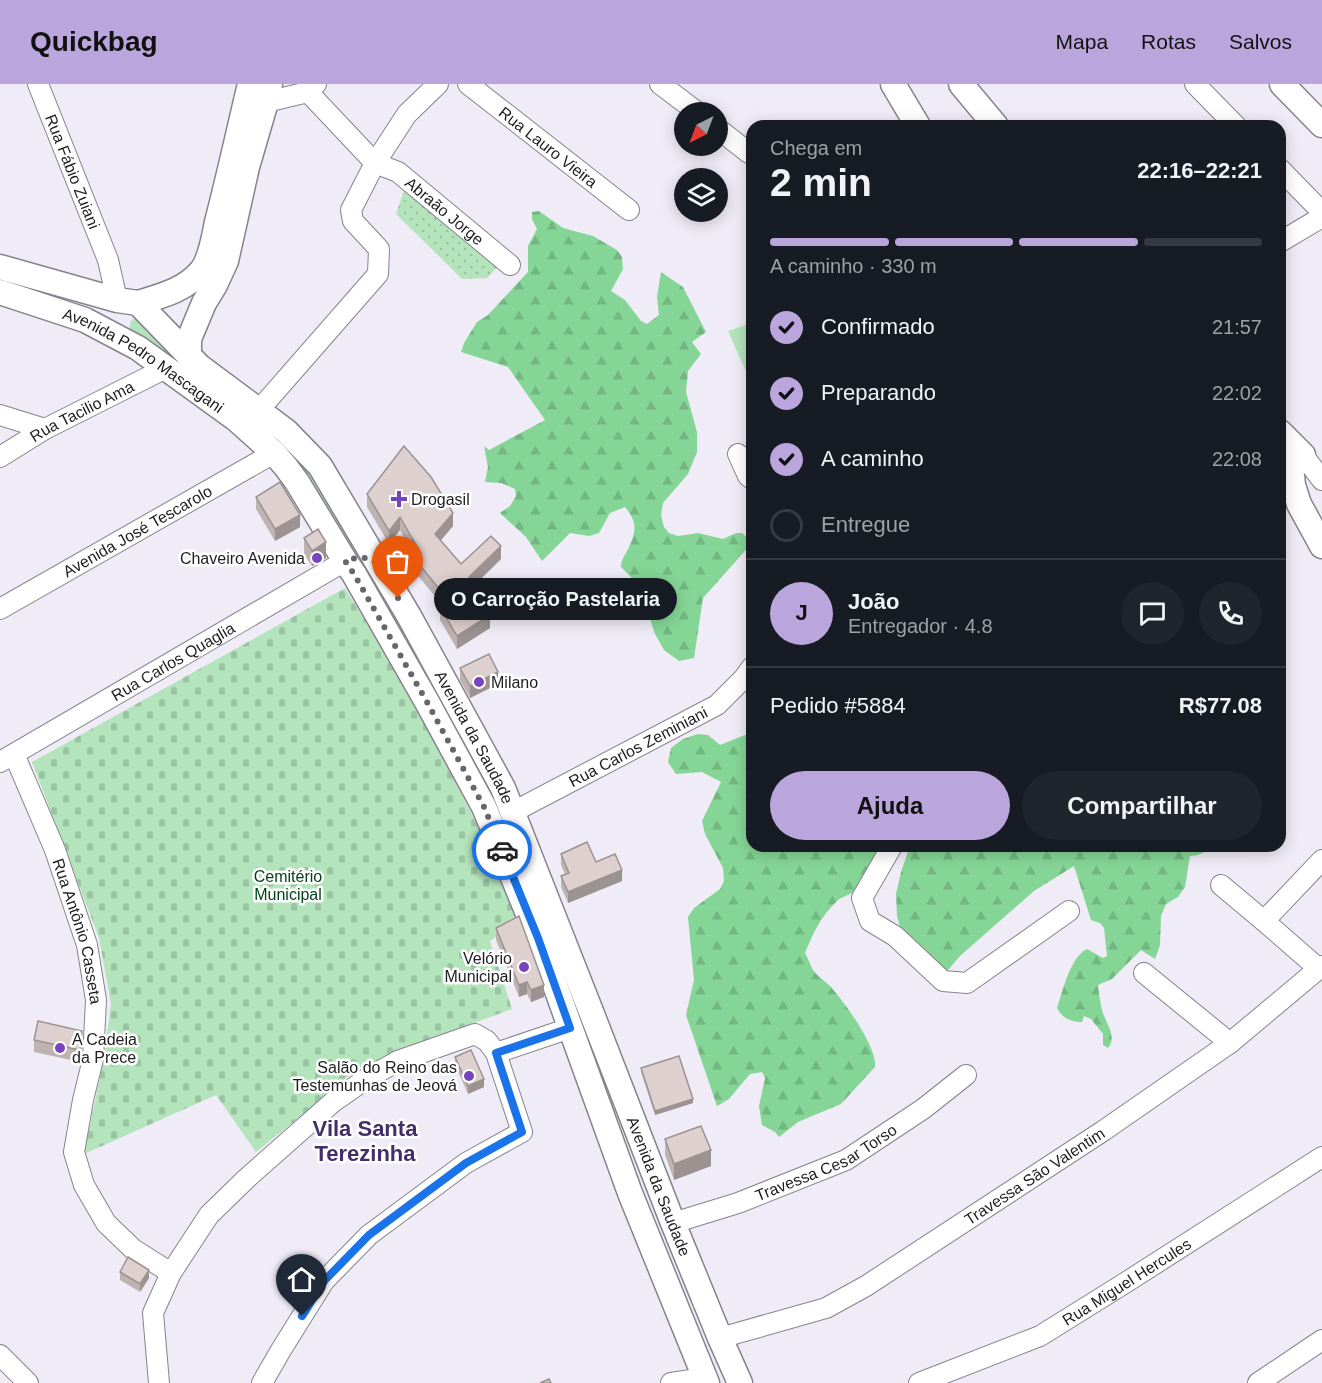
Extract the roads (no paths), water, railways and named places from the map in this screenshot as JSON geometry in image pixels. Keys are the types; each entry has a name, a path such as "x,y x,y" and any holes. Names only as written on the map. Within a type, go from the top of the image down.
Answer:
{"main road":[{"path":"892,84 914,120"},
{"path":"961,84 991,120"},
{"path":"1282,84 1322,125"},
{"path":"138,348 125,335 121,325 127,302 167,295 182,288 204,269 258,92"},
{"path":"189,357 189,339 204,303 226,261 247,167 258,92"},
{"name":"Avenida Pedro Mascagani","path":"0,267 127,302"},
{"name":"Avenida Pedro Mascagani","path":"0,292 85,320 138,348 223,408 274,453"},
{"name":"Avenida da Saudade","path":"127,302 199,366 286,431 320,466 409,616 503,789 513,812 672,1223 740,1383"},
{"path":"1286,449 1299,504 1321,545"},
{"name":"Avenida da Saudade","path":"274,453 297,482 354,574 484,807 538,938 621,1169 706,1381"},
{"path":"1286,505 1321,545"},
{"path":"345,561 356,557 376,561"},
{"path":"386,629 396,628 409,616"},
{"path":"409,669 423,658 433,660"},
{"path":"621,1169 648,1159"}],"street":[{"name":"Rua Fábio Zuiani","path":"38,84 127,302"},
{"path":"259,410 378,273 379,249 353,221 351,210 375,163 407,114 438,84"},
{"name":"Rua Lauro Vieira","path":"468,84 629,210"},
{"path":"660,84 684,102"},
{"path":"1195,84 1230,120"},
{"path":"258,92 312,88 375,163"},
{"path":"728,137 746,151"},
{"name":"Abraão Jorge","path":"375,163 398,172 510,265"},
{"path":"1286,176 1322,215 1286,238"},
{"name":"Rua Tacilio Ama","path":"0,457 45,429 166,368"},
{"path":"0,415 45,429"},
{"name":"Avenida José Tescarolo","path":"0,609 274,453"},
{"path":"738,454 746,472"},
{"path":"1291,464 1322,480"},
{"name":"Rua Carlos Quaglia","path":"7,758 345,561"},
{"name":"Rua Carlos Zeminiani","path":"513,812 717,705 746,676"},
{"name":"Rua Antônio Casseta","path":"7,758 55,850 87,945 91,967 96,1000 93,1059 74,1152 84,1185 106,1223 133,1249 171,1273"},
{"path":"889,852 862,898 870,921 895,936 943,981 967,982 1069,911"},
{"path":"1264,921 1322,860"},
{"path":"1221,885 1320,968"},
{"name":"Travessa São Valentim","path":"720,1338 826,1308 866,1286 1103,1131 1230,1043 1320,968"},
{"path":"1144,973 1230,1043"},
{"path":"496,1053 570,1028"},
{"path":"159,1383 153,1313 171,1273 209,1215 333,1102 366,1079 398,1061 475,1034 487,1041 496,1053 522,1132 466,1163 369,1235 324,1281 262,1383"},
{"name":"Travessa Cesar Torso","path":"672,1223 738,1203 846,1160 923,1109 966,1075"},
{"name":"Rua Miguel Hercules","path":"919,1383 1040,1336 1322,1157"},
{"path":"1258,1383 1322,1340"},
{"path":"0,1355 28,1383"},
{"path":"671,1383 706,1381"}],"place":[{"name":"Drogasil","path":"399,499"},
{"name":"Chaveiro Avenida","path":"317,558"},
{"name":"O Carroção Pastelaria","path":"398,598"},
{"name":"Milano","path":"479,682"},
{"name":"Velório Municipal","path":"524,967"},
{"name":"A Cadeia da Prece","path":"60,1048"},
{"name":"Salão do Reino das Testemunhas de Jeová","path":"469,1076"}],"district":[{"name":"Vila Santa Terezinha","path":"365,1140"}],"park label":[{"name":"Cemitério Municipal","path":"288,885"}]}
